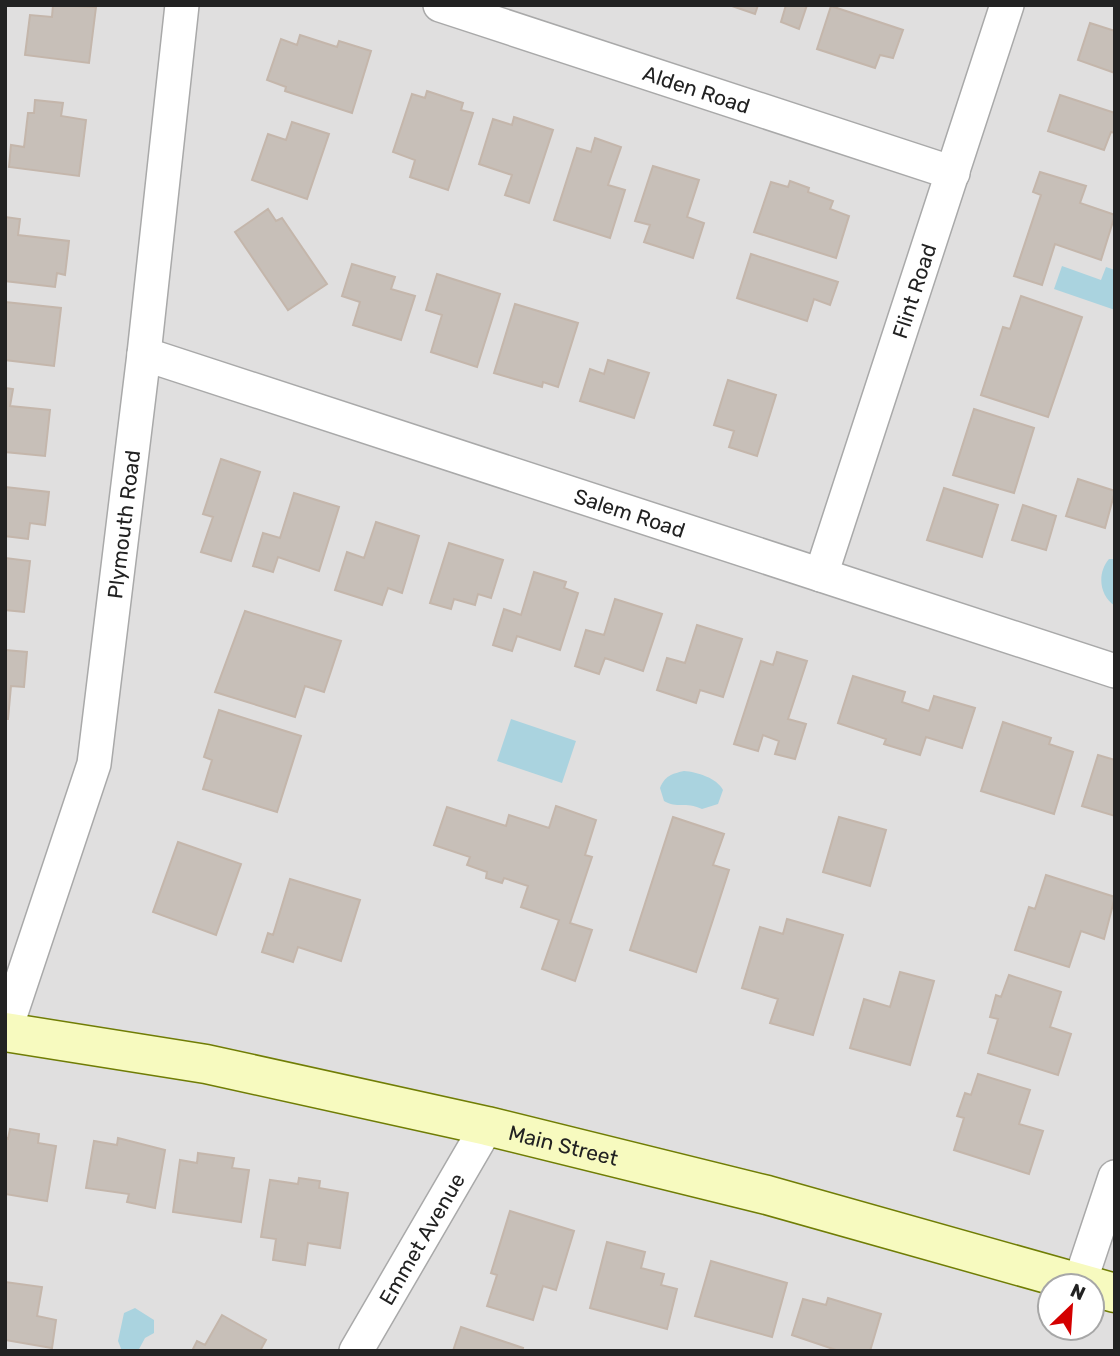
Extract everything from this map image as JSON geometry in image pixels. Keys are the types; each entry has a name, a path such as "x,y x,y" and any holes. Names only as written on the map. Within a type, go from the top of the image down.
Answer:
{"main road":[{"name":"Main Street","path":"5,1032 206,1064 487,1126 766,1195 1041,1272"}],"street":[{"name":"Plymouth Road","path":"5,1032 94,764 144,354 182,5"},
{"name":"Alden Road","path":"440,5 953,173"},
{"name":"Flint Road","path":"821,575 1007,5"},
{"name":"Salem Road","path":"144,354 1115,671"},
{"name":"Emmet Avenue","path":"356,1351 487,1126"},
{"path":"1100,1272 1115,1177"}],"shaded area":[{"path":"5,5 1115,5 1115,1351 5,1351"}],"water":[{"path":"1062,266 1101,280 1106,267 1115,270 1115,310 1054,289"},
{"path":"1109,559 1115,559 1115,606 1106,596 1101,584 1101,577"},
{"path":"511,719 576,741 562,783 497,761"},
{"path":"684,771 706,776 716,782 723,790 718,804 702,809 664,801 660,788 666,778"},
{"path":"135,1308 154,1320 154,1333 145,1338 138,1351 122,1351 118,1341 124,1313"}],"building":[{"path":"53,5 96,7 89,63 25,55 30,15 52,17"},
{"path":"729,5 758,5 755,14"},
{"path":"786,5 807,5 799,29 781,22"},
{"path":"831,6 903,30 893,58 880,55 875,68 817,49"},
{"path":"1090,23 1115,31 1115,73 1078,60"},
{"path":"300,35 337,47 339,41 371,51 352,113 285,91 286,87 267,80 281,39 297,45"},
{"path":"427,91 463,103 461,110 473,113 448,190 410,177 415,160 393,152 412,94 425,98"},
{"path":"1060,95 1115,113 1115,133 1111,132 1104,150 1048,131"},
{"path":"35,100 63,103 61,116 86,120 79,176 9,167 11,145 24,147 28,113 34,113"},
{"path":"514,117 553,130 529,203 505,195 512,175 479,164 493,119 512,125"},
{"path":"292,122 329,134 307,199 252,180 268,134 286,140"},
{"path":"595,138 621,147 608,185 625,190 610,238 554,220 577,148 591,152"},
{"path":"653,166 699,180 687,217 704,223 693,258 644,242 650,225 635,221"},
{"path":"1040,172 1086,186 1080,203 1115,215 1101,260 1055,244 1042,285 1014,276 1041,195 1033,192"},
{"path":"790,181 809,188 808,192 833,201 830,209 849,216 836,258 754,232 771,182 788,187"},
{"path":"268,209 276,221 282,218 327,284 288,310 235,232"},
{"path":"5,217 20,219 18,235 69,241 65,275 57,273 55,287 5,281"},
{"path":"751,254 838,282 830,305 814,299 807,321 737,298"},
{"path":"352,264 395,277 391,289 415,296 401,340 353,325 360,302 342,296"},
{"path":"437,274 500,294 477,367 431,352 442,315 426,310"},
{"path":"1021,296 1082,317 1048,417 981,395 1003,327 1010,329"},
{"path":"5,302 61,308 54,366 5,360"},
{"path":"515,304 578,323 558,387 543,382 542,387 494,373"},
{"path":"608,360 649,373 634,418 580,401 590,369 604,374"},
{"path":"728,380 776,395 757,456 729,447 734,431 714,425"},
{"path":"5,388 13,389 10,406 50,410 45,456 5,452"},
{"path":"974,409 1034,428 1014,493 953,475"},
{"path":"221,459 260,472 231,561 201,552 213,517 203,514"},
{"path":"1078,479 1115,491 1105,528 1066,516"},
{"path":"5,487 49,492 45,525 30,523 28,539 5,536"},
{"path":"944,488 998,505 982,557 927,540"},
{"path":"294,493 339,507 319,571 278,557 273,572 253,566 263,533 280,538"},
{"path":"1023,505 1056,516 1046,550 1012,540"},
{"path":"376,522 419,536 402,593 388,588 382,605 335,590 347,552 364,558"},
{"path":"449,543 503,560 491,598 478,594 475,605 454,599 451,609 430,603"},
{"path":"5,558 30,561 24,612 5,610"},
{"path":"534,572 566,582 564,588 578,593 560,650 517,636 512,651 493,645 504,609 521,615"},
{"path":"615,599 662,614 643,671 605,658 599,674 575,666 586,630 604,635"},
{"path":"245,611 341,641 324,692 305,686 295,717 215,692"},
{"path":"697,625 742,639 723,697 700,690 696,703 657,690 667,658 685,663"},
{"path":"5,650 27,652 24,687 11,686 8,719 5,719"},
{"path":"777,652 807,661 788,719 806,724 795,759 775,754 779,741 763,735 758,751 734,744 761,661 773,665"},
{"path":"853,676 905,692 902,702 929,711 934,696 975,708 962,748 926,737 920,755 884,744 886,739 838,723"},
{"path":"219,710 301,736 277,812 203,789 212,760 204,757"},
{"path":"1003,722 1051,738 1049,744 1073,752 1054,814 981,791"},
{"path":"1098,755 1115,760 1115,816 1082,806"},
{"path":"556,806 596,820 585,855 592,857 570,923 592,930 575,981 542,969 559,920 521,907 528,886 504,878 502,883 486,878 487,872 467,865 470,857 434,845 447,807 506,826 509,815 549,828"},
{"path":"673,817 724,834 713,865 729,870 696,972 630,950"},
{"path":"839,817 886,830 870,886 823,872"},
{"path":"178,842 241,864 216,935 153,912"},
{"path":"1046,875 1115,897 1104,939 1081,931 1069,967 1015,950 1029,907 1035,909"},
{"path":"290,879 360,900 341,961 298,947 293,962 262,952 268,933 273,935"},
{"path":"787,919 843,935 813,1035 770,1023 778,999 742,988 760,927 783,934"},
{"path":"900,972 934,981 910,1065 850,1048 864,999 890,1007"},
{"path":"1009,975 1061,992 1050,1027 1071,1034 1058,1075 988,1053 998,1019 990,1017 996,995 1001,997"},
{"path":"978,1074 1030,1090 1019,1124 1043,1131 1029,1174 954,1150 964,1118 957,1116 965,1093 971,1095"},
{"path":"10,1129 39,1134 38,1143 56,1146 47,1201 5,1194 5,1138 8,1139"},
{"path":"118,1138 165,1150 155,1208 127,1202 129,1194 86,1188 94,1141 117,1145"},
{"path":"198,1153 234,1158 232,1168 249,1170 241,1222 173,1212 180,1160 197,1163"},
{"path":"299,1178 320,1181 319,1188 348,1193 340,1248 308,1243 305,1265 273,1260 276,1239 261,1237 270,1180 298,1184"},
{"path":"510,1211 574,1231 556,1290 543,1286 533,1320 487,1306 497,1275 491,1273"},
{"path":"607,1242 645,1252 641,1268 664,1274 661,1285 677,1289 667,1329 590,1308"},
{"path":"711,1261 787,1283 772,1337 695,1316"},
{"path":"5,1282 42,1287 37,1316 56,1320 52,1348 5,1340"},
{"path":"828,1298 881,1314 870,1351 839,1351 792,1335 803,1299 826,1305"},
{"path":"222,1315 266,1340 260,1351 192,1351 197,1341 205,1345"},
{"path":"461,1327 523,1348 522,1351 453,1351"}]}
